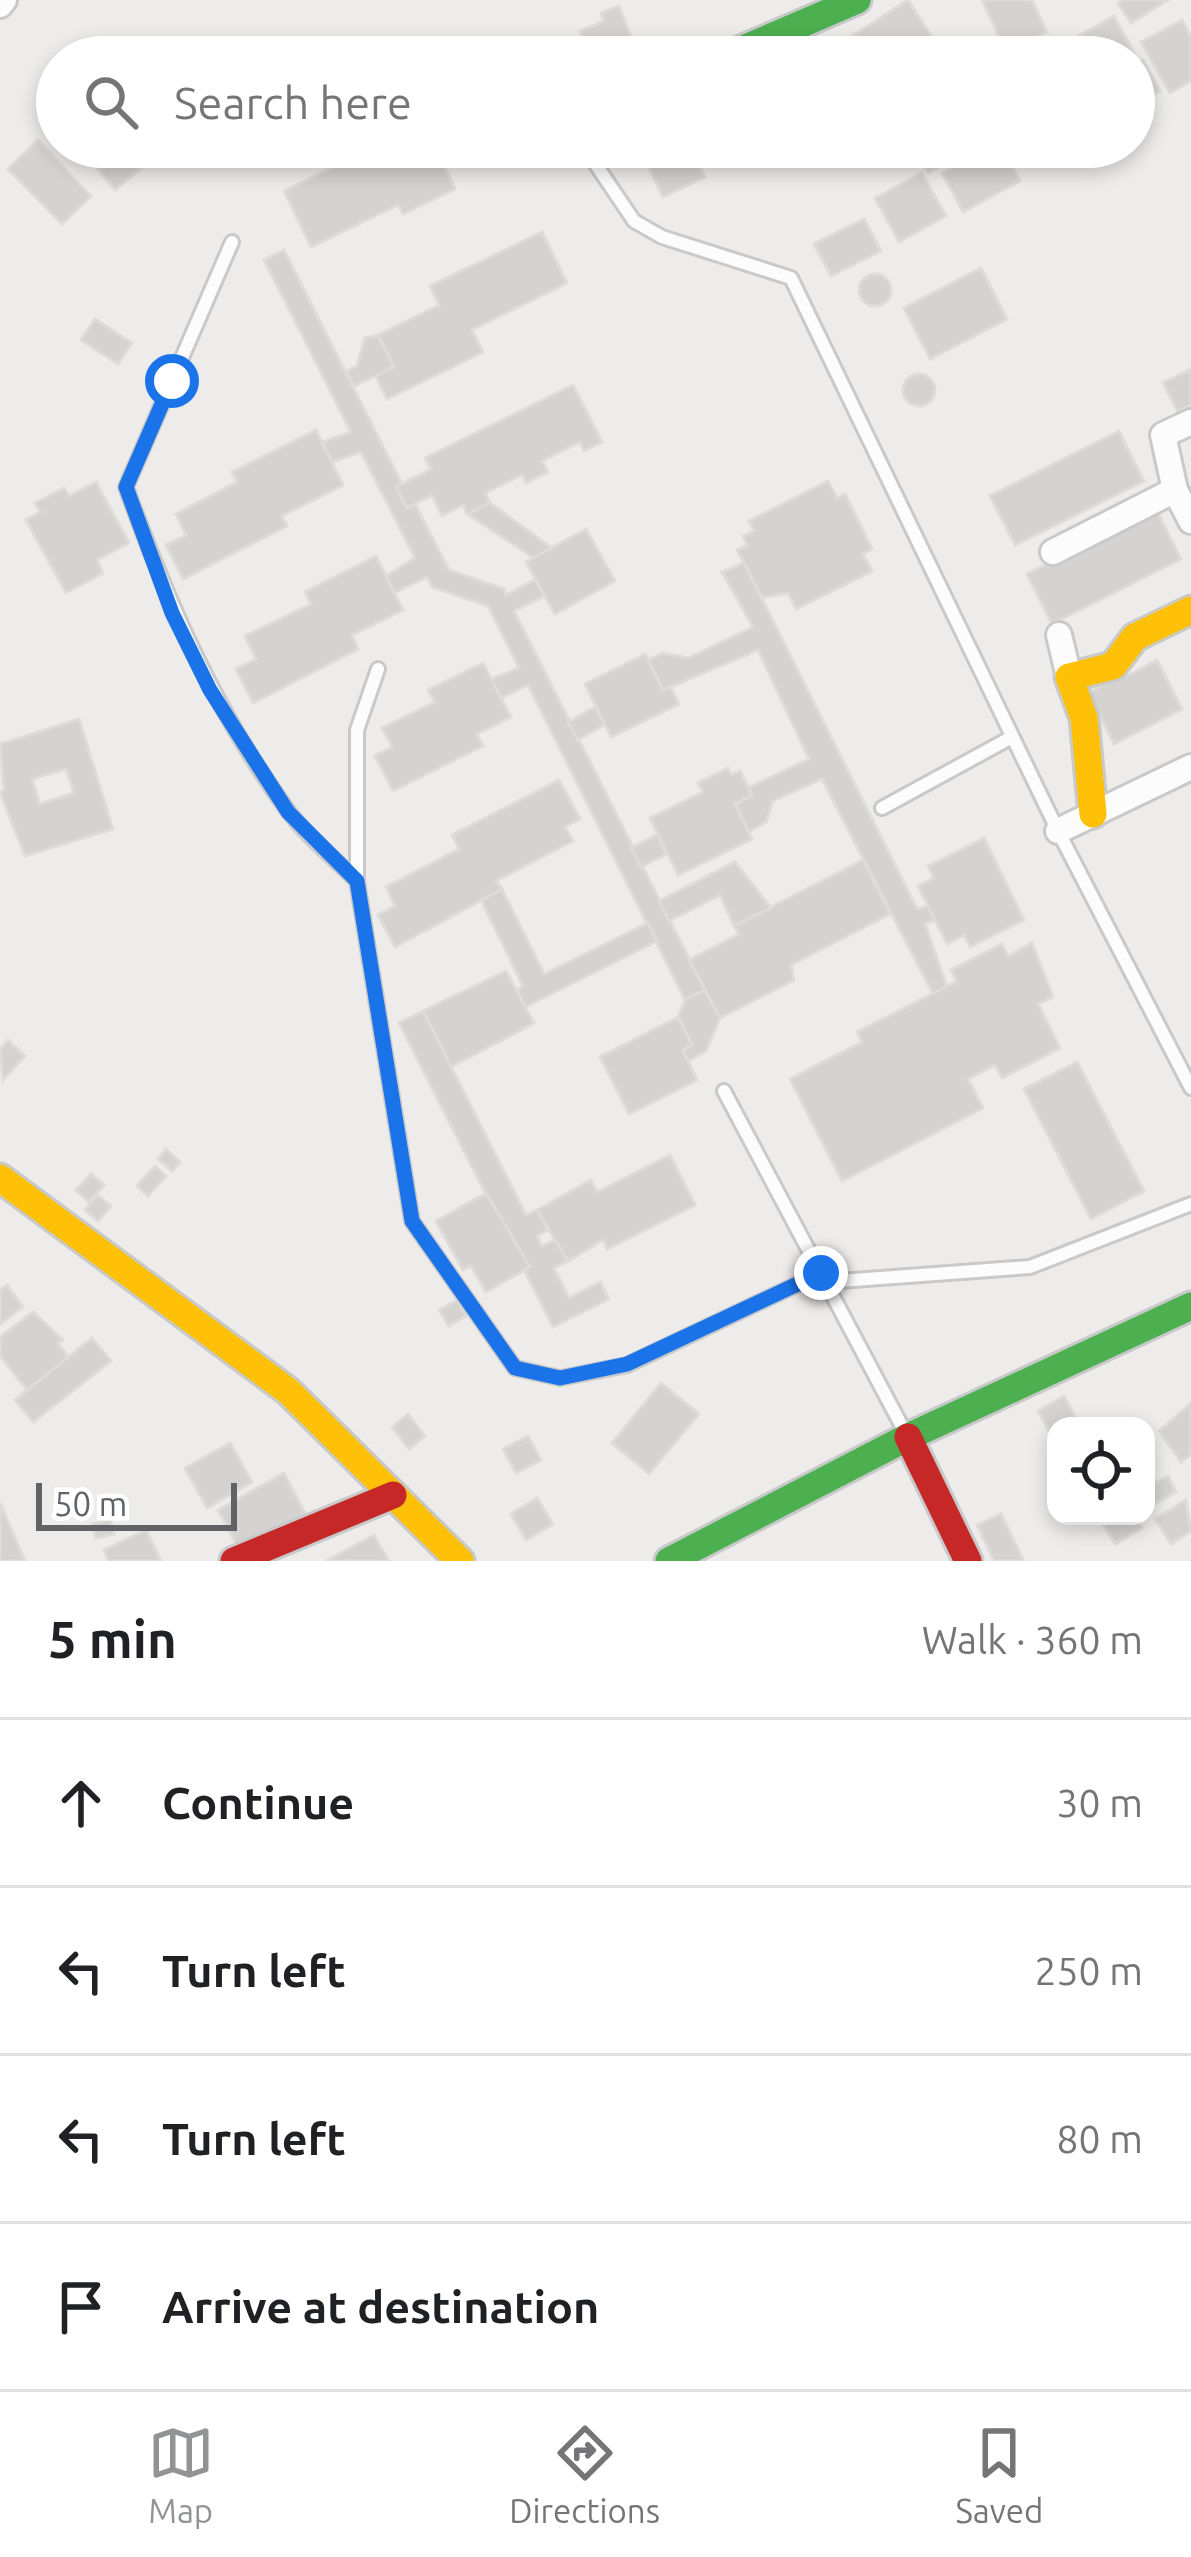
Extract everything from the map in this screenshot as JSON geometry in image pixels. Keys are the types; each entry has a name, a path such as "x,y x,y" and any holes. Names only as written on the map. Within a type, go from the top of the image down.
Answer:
{"street":[{"path":"774,36 857,0"},
{"path":"1191,422 1163,435 1175,490 1191,521"},
{"path":"1053,552 1175,490"},
{"path":"1069,677 1113,666 1135,637 1191,610"},
{"path":"1059,635 1084,718 1093,814"},
{"path":"1058,831 1191,766"},
{"path":"0,1178 288,1391 460,1561"},
{"path":"669,1561 908,1437 1191,1306"},
{"path":"908,1437 968,1561"},
{"path":"234,1561 393,1495"}],"lane":[{"path":"598,168 634,220 662,236 791,278 1058,831 1191,1088"},
{"path":"232,242 126,487 172,613 210,690 288,812 357,881"},
{"path":"378,669 357,730 357,881 412,1221 515,1368 560,1378 627,1364 824,1278 1030,1267 1191,1204"},
{"path":"882,808 1012,737"},
{"path":"724,1091 908,1437"}],"building":[{"path":"908,0 931,36 852,36"},
{"path":"982,0 1032,0 1047,32 999,36"},
{"path":"1168,0 1131,23 1118,3"},
{"path":"619,6 631,36 582,36 580,31 604,21 601,13"},
{"path":"1114,16 1125,36 1079,36"},
{"path":"1182,20 1191,37 1191,81 1170,93 1155,67 1152,36"},
{"path":"36,142 36,168 64,168 91,196 62,224 8,169"},
{"path":"97,168 141,168 115,190"},
{"path":"332,168 445,168 455,189 403,214 398,205 311,247 284,191"},
{"path":"649,168 700,168 705,177 663,197"},
{"path":"951,168 1013,168 1020,181 963,212 942,173"},
{"path":"922,173 946,216 899,242 875,198"},
{"path":"864,219 881,251 831,276 814,244"},
{"path":"542,232 567,283 472,330 483,352 387,399 375,375 394,367 378,335 439,305 430,286"},
{"path":"284,250 402,484 396,487 407,508 415,504 449,570 504,589 506,595 536,579 545,596 514,611 705,990 685,1000 528,685 501,698 491,679 519,668 488,606 432,587 427,577 394,593 386,576 415,558 361,452 332,462 322,442 351,432 264,260"},
{"path":"981,268 1007,319 930,359 904,308"},
{"path":"875,274 886,279 891,290 886,301 875,306 864,301 859,290 864,279"},
{"path":"95,319 132,343 118,364 81,340"},
{"path":"378,335 394,367 354,386 346,371 357,366 365,338"},
{"path":"1191,369 1191,405 1178,412 1163,383"},
{"path":"919,374 931,378 935,390 931,402 919,406 907,402 903,390 907,378"},
{"path":"573,385 602,442 584,451 580,442 542,461 548,472 526,483 522,475 485,493 490,503 467,514 463,505 442,516 432,495 407,508 396,487 431,469 425,458"},
{"path":"316,430 343,485 282,516 287,526 183,579 166,545 186,535 176,514 237,482 232,472"},
{"path":"1119,431 1144,481 1015,545 990,496"},
{"path":"828,481 837,498 845,494 872,549 863,554 872,571 796,609 788,593 762,598 737,550 747,545 743,536 754,531 749,521"},
{"path":"96,482 129,543 97,560 103,573 66,593 26,520 40,512 35,503 64,488 69,496"},
{"path":"490,503 552,548 534,558 467,514"},
{"path":"1156,509 1181,559 1052,624 1027,574"},
{"path":"586,529 615,581 555,614 526,562"},
{"path":"376,556 403,610 352,635 358,649 253,703 236,669 256,659 245,636 311,604 305,592"},
{"path":"744,563 917,909 928,906 935,920 925,924 947,987 933,994 822,779 773,801 766,822 749,832 735,804 752,795 748,788 809,759 758,650 663,690 648,660 663,653 688,658 753,627 722,572"},
{"path":"645,654 663,690 670,686 679,704 611,737 585,684"},
{"path":"1157,660 1182,709 1114,744 1089,693 1125,671 1127,676"},
{"path":"483,663 511,717 477,734 483,746 393,791 375,756 392,747 382,728 435,702 428,690"},
{"path":"595,707 604,725 578,740 568,722"},
{"path":"79,719 113,829 25,856 0,793 4,790 0,744","holes":["66,769 74,793 40,804 32,779"]},
{"path":"728,768 731,775 740,771 752,795 735,804 752,839 678,875 650,818 703,792 698,783"},
{"path":"559,780 580,819 565,827 573,841 496,881 502,889 395,947 378,915 395,906 386,887 459,849 452,835"},
{"path":"657,835 666,854 641,867 631,848"},
{"path":"984,838 1024,920 970,947 964,935 947,944 918,886 934,878 928,866"},
{"path":"863,860 890,914 791,965 794,980 720,1018 689,960 739,934 734,926"},
{"path":"735,862 771,908 734,926 720,895 669,921 659,901"},
{"path":"502,889 544,974 648,923 657,941 525,1007 517,991 523,986 481,900"},
{"path":"1032,943 1053,997 1038,1004 1060,1048 1002,1078 995,1065 968,1079 983,1108 842,1181 790,1079 862,1042 857,1032 957,981 951,970 1002,944 1008,956"},
{"path":"506,971 534,1023 449,1068 423,1011"},
{"path":"705,990 720,1018 706,1051 688,1061 683,1050 692,1045 678,1017 685,1000"},
{"path":"423,1011 526,1215 537,1210 548,1230 537,1236 542,1246 557,1239 568,1261 554,1268 569,1298 600,1282 609,1299 553,1327 399,1023"},
{"path":"678,1017 692,1045 683,1050 697,1080 629,1114 600,1057"},
{"path":"8,1040 25,1056 3,1080 0,1049"},
{"path":"1077,1062 1144,1191 1091,1219 1024,1089"},
{"path":"166,1149 180,1162 172,1171 158,1159"},
{"path":"670,1155 695,1205 607,1249 603,1240 568,1261 537,1210 591,1180 597,1192"},
{"path":"155,1166 166,1176 148,1196 137,1186"},
{"path":"91,1174 104,1185 89,1202 76,1190"},
{"path":"486,1193 530,1267 486,1292 471,1266 463,1270 436,1221"},
{"path":"97,1195 111,1206 98,1221 85,1210"},
{"path":"7,1285 23,1307 0,1324 0,1290"},
{"path":"457,1300 466,1316 449,1326 439,1310"},
{"path":"33,1312 63,1340 58,1343 69,1358 27,1390 0,1356 0,1337"},
{"path":"92,1338 111,1361 33,1422 15,1400"},
{"path":"661,1383 699,1414 649,1474 612,1443"},
{"path":"1064,1396 1075,1417 1047,1417 1047,1427 1038,1411"},
{"path":"1191,1403 1191,1454 1181,1462 1159,1431"},
{"path":"408,1414 425,1436 409,1449 392,1427"},
{"path":"528,1436 541,1460 516,1473 503,1449"},
{"path":"230,1443 252,1482 207,1508 185,1468"},
{"path":"284,1473 306,1515 238,1547 218,1510"},
{"path":"1168,1476 1176,1492 1155,1504 1155,1481"},
{"path":"537,1498 553,1524 526,1540 511,1514"},
{"path":"1186,1500 1191,1531 1171,1544 1155,1519"},
{"path":"0,1503 25,1561 0,1561"},
{"path":"1001,1514 1024,1561 994,1561 977,1525"},
{"path":"110,1519 114,1534 96,1538 92,1524"},
{"path":"1103,1525 1140,1525 1142,1528 1115,1544"},
{"path":"146,1530 161,1561 109,1561 104,1550"},
{"path":"374,1535 389,1561 326,1561"}],"traffic: fast":[{"path":"774,36 857,0"},
{"path":"669,1561 908,1437 1191,1306"}],"traffic: slow":[{"path":"1093,814 1084,718 1069,677 1113,666 1135,637 1191,610"},
{"path":"0,1178 288,1391 460,1561"}],"traffic: jam":[{"path":"908,1437 968,1561"},
{"path":"234,1561 393,1495"}],"route":[{"path":"172,381 126,487 172,613 210,690 288,812 357,881 412,1221 515,1368 560,1378 627,1364 821,1273"}]}
